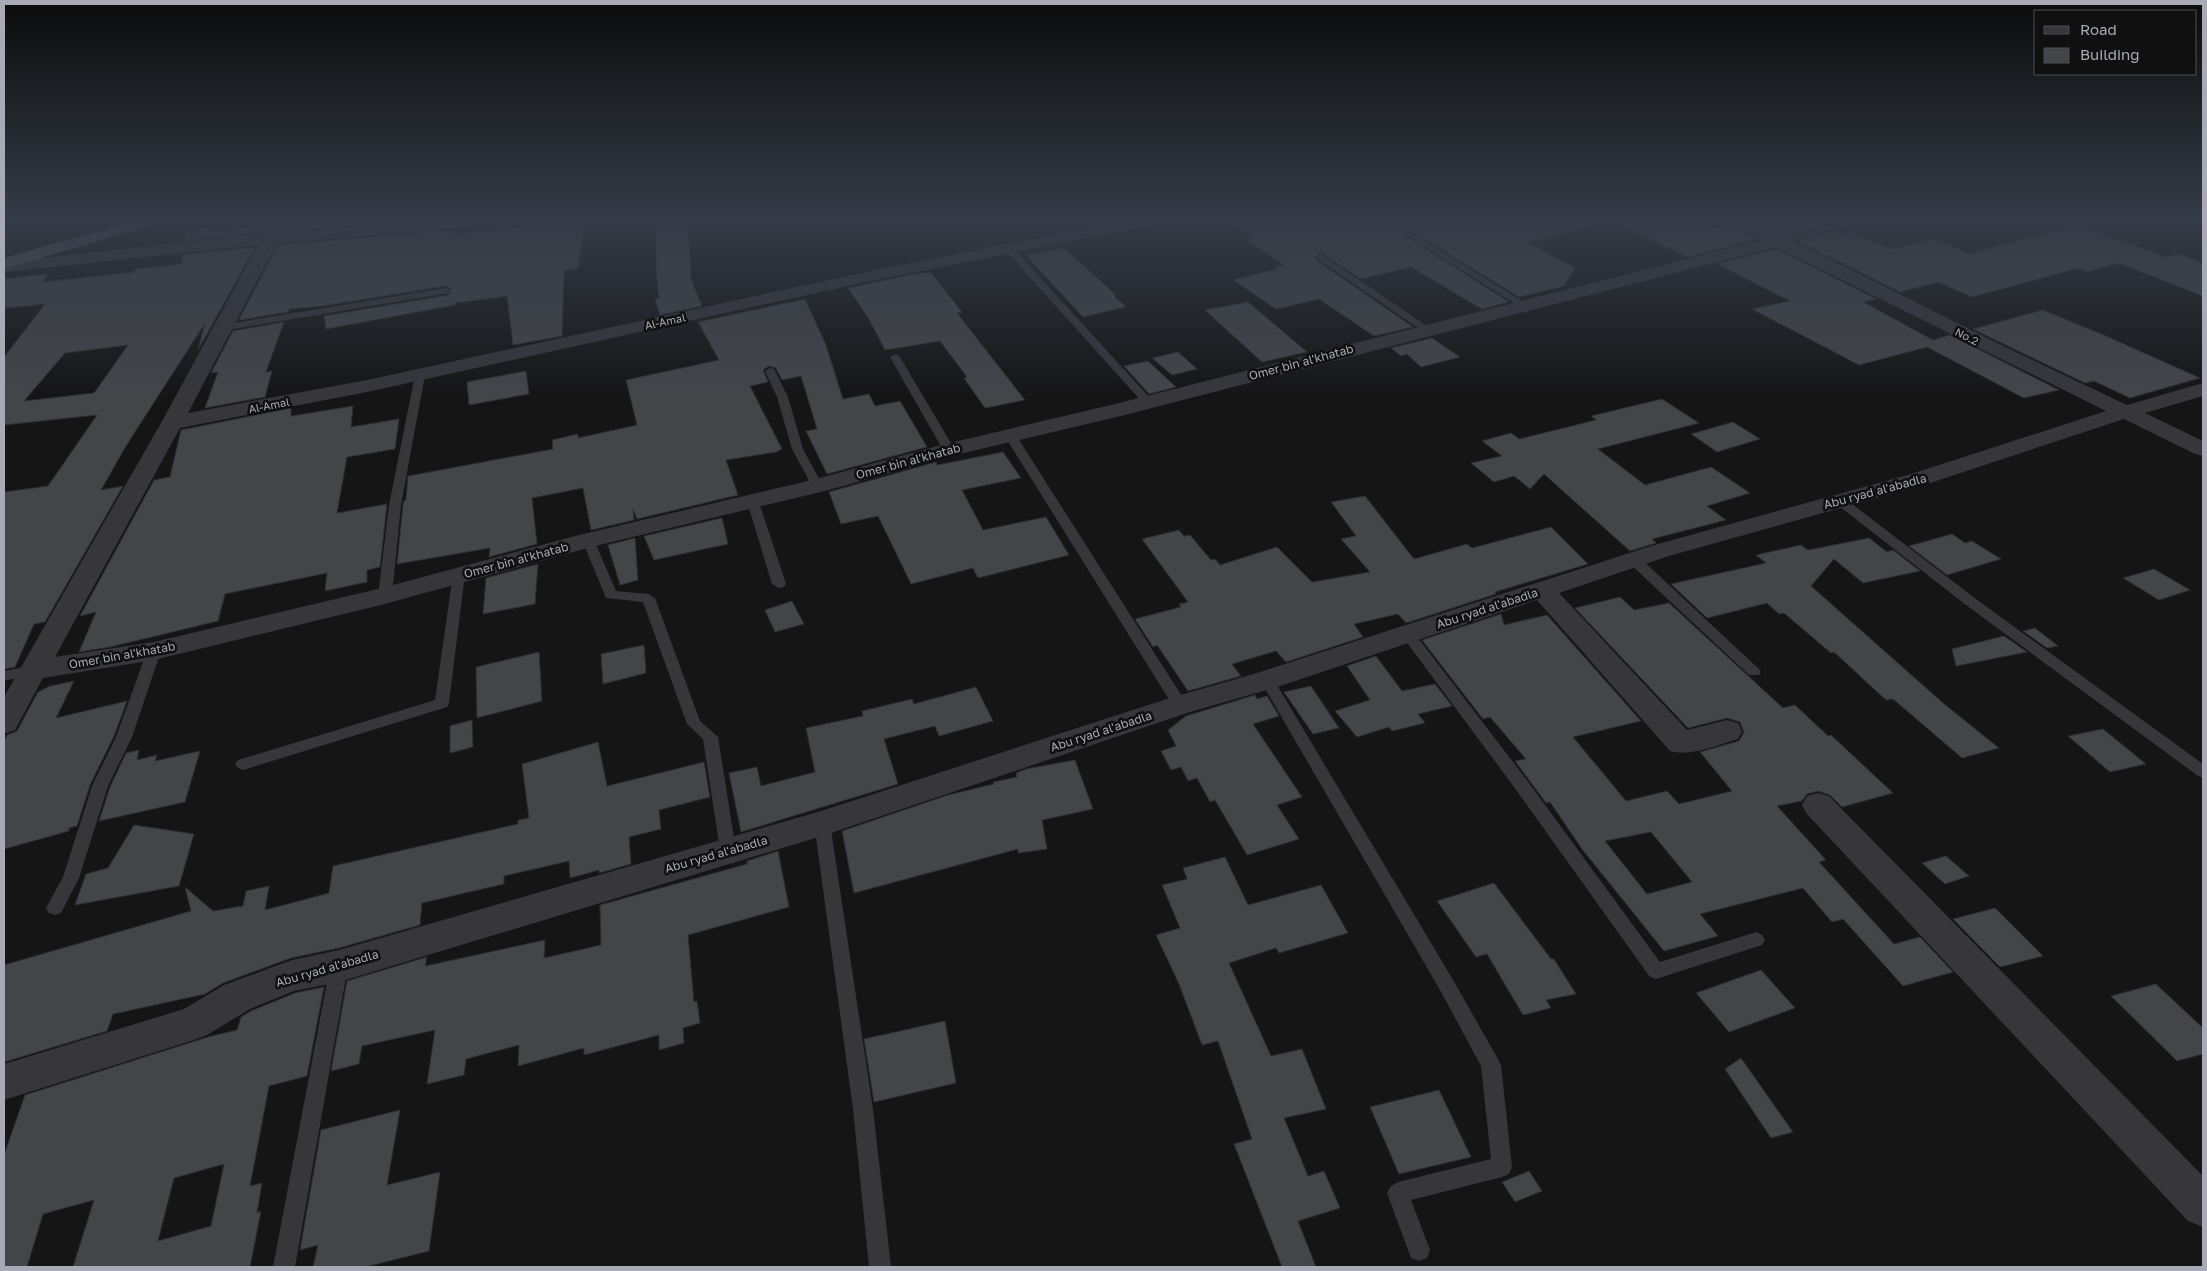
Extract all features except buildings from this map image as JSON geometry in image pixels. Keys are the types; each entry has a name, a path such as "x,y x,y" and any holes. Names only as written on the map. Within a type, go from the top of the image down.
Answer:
{"street":[{"path":"4,723 172,423 248,278"},
{"name":"Al-Amal","path":"172,423 420,375 861,278"},
{"name":"Omer bin al'khatab","path":"34,670 154,651 385,596 459,574 588,540 817,486 949,450 1148,402 1634,278"},
{"name":"No.2","path":"1854,278 1998,351 2203,449"},
{"name":"Abu ryad al'abadla","path":"4,1082 194,1023 237,997 292,976 339,966 822,823 1180,705 1267,680 1634,560 1839,500 1920,479 2125,412 2203,389"},
{"path":"1542,590 1681,743 1727,731"},
{"path":"1818,805 2203,1206"}],"lane":[{"path":"1036,278 1148,402"},
{"path":"1352,278 1427,330"},
{"path":"1480,278 1525,306"},
{"path":"221,328 446,291"},
{"path":"895,357 949,450"},
{"path":"770,371 778,383 788,408 796,446 817,486"},
{"path":"385,596 395,505 420,375"},
{"path":"1010,435 1180,705"},
{"path":"1839,500 1971,602 2203,772"},
{"path":"753,502 779,584"},
{"path":"588,540 612,595 648,598 694,724 710,737 728,850"},
{"path":"1634,560 1754,672"},
{"path":"242,764 442,703 459,574"},
{"path":"1407,633 1520,783 1656,971 1756,940"},
{"path":"55,908 71,878 100,786 124,737 154,651"},
{"path":"4,676 34,670"},
{"path":"1267,680 1446,984 1491,1065 1502,1166 1398,1193 1419,1250"},
{"path":"822,823 863,1109 880,1267"},
{"path":"284,1267 339,966"}]}
